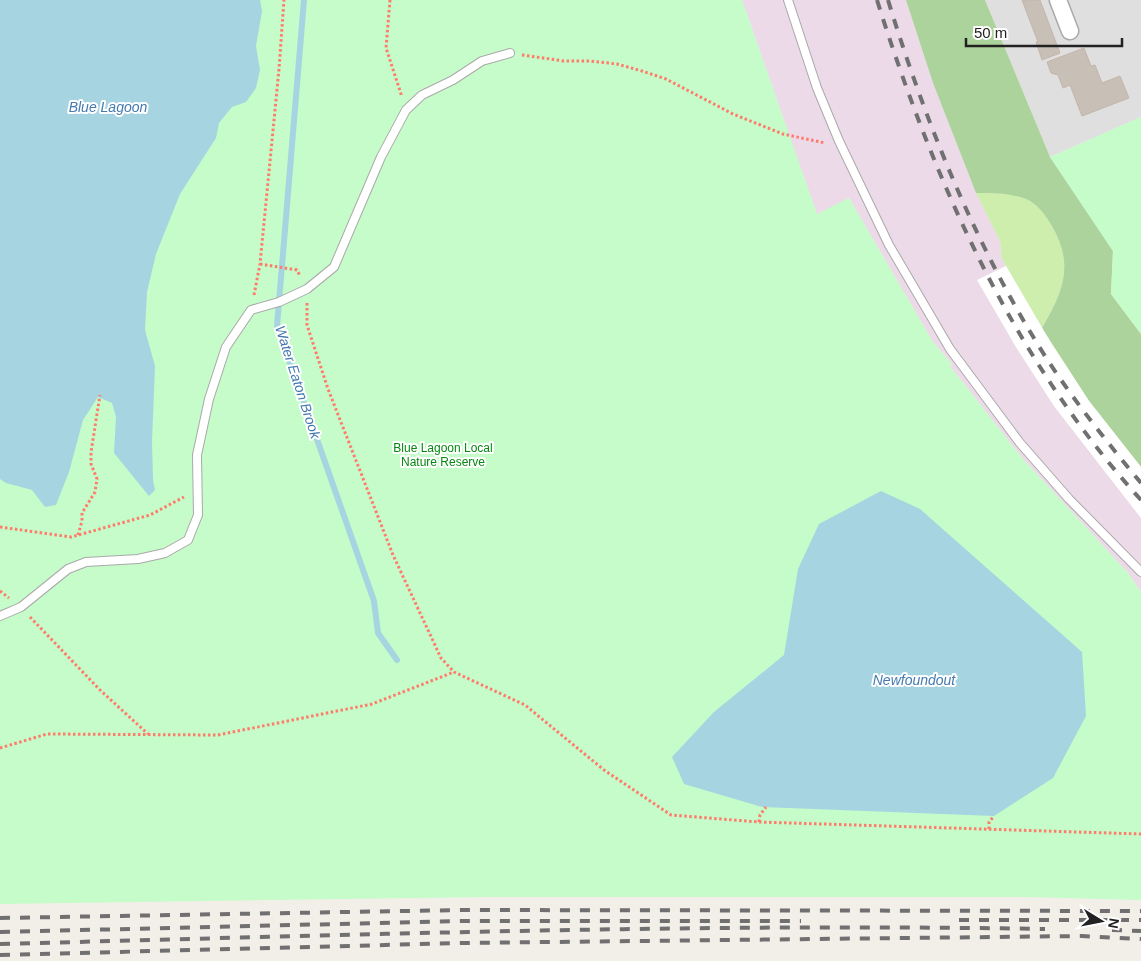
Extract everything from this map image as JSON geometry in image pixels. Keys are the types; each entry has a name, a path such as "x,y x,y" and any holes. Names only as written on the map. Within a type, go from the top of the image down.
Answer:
{"street":[{"path":"1058,0 1070,31"}],"lane":[{"path":"788,0 817,88 839,141 889,245 950,349 1020,443 1068,499 1141,572"},
{"path":"0,616 21,607 68,569 86,562 138,559 165,553 188,540 198,515 197,455 209,399 226,347 251,310 279,302 307,289 334,267 381,157 406,110 422,94 453,80 482,61 510,53"}],"path":[{"path":"251,310 260,264 284,0"},
{"path":"390,0 386,48 406,110"},
{"path":"510,53 533,58 617,64 666,79 732,114 783,134 826,143 839,141"},
{"path":"260,264 297,270"},
{"path":"307,289 306,325 328,389 393,556 441,658 454,672 524,705 604,770 671,815 759,822 1141,834"},
{"path":"78,535 82,513 95,492 97,479 91,464 91,452 100,395"},
{"path":"0,527 71,537 150,514 198,490"},
{"path":"21,607 100,690 148,735"},
{"path":"0,748 47,734 218,735 372,704 454,672"},
{"path":"759,822 760,815 766,807"},
{"path":"989,829 988,822 994,816"}],"shaded area":[{"path":"742,0 906,0 933,83 976,193 1000,241 1002,259 1006,266 978,281 1016,347 1054,406 1141,518 1141,592 1128,573 1023,459 950,366 952,364 933,342 849,198 817,215"},
{"path":"985,0 1141,0 1141,117 1050,157"}],"green space":[{"name":"Blue Lagoon Local Nature Reserve","path":"0,0 742,0 817,214 849,198 933,342 952,364 950,366 1023,459 1128,573 1141,592 1141,900 1026,897 485,897 0,904"},
{"path":"906,0 985,0 1050,157 1113,251 1111,294 1141,334 1141,467 1089,401 1042,328 1056,301 1064,276 1062,251 1058,237 1046,216 1030,201 1007,194 976,193 933,83"},
{"path":"1141,117 1141,334 1111,294 1113,251 1050,157"},
{"path":"976,193 1007,194 1030,201 1046,216 1058,237 1064,264 1064,276 1056,301 1042,328 1002,259 1000,241"}],"water":[{"name":"Blue Lagoon","path":"0,0 260,0 262,11 256,46 260,70 256,88 246,102 232,107 219,123 216,138 180,194 156,254 147,292 145,330 155,366 152,441 155,490 149,496 114,453 116,417 112,403 98,397 83,420 69,472 56,505 45,507 32,490 6,483 0,479"},
{"name":"Newfoundout","path":"881,491 920,509 1082,652 1086,716 1053,778 994,816 762,807 684,784 672,757 714,712 784,655 798,569 819,524"}],"pier":[{"path":"1006,266 1051,343 1089,401 1141,467 1141,518 1054,406 1016,347 977,280"}],"building":[{"path":"1022,0 1040,0 1060,53 1042,60 1036,42 1038,42"},
{"path":"1084,48 1091,66 1095,65 1102,83 1120,76 1129,98 1082,116 1070,85 1063,88 1058,75 1051,73 1047,62"}],"waterway":[{"name":"Water Eaton Brook","path":"304,0 277,326 374,601 378,633 397,660"}],"railway":[{"path":"877,0 899,68 924,135 982,265 1016,327 1053,387 1095,445 1141,500"},
{"path":"888,0 936,138 975,228 997,272 1056,373 1091,421 1141,483"},
{"path":"0,918 462,910 1141,911"},
{"path":"959,920 1141,920"},
{"path":"0,932 462,921 801,921"},
{"path":"0,944 653,929 1045,929"},
{"path":"1112,930 1141,931"},
{"path":"0,955 462,943 1082,936 1141,939"}]}
